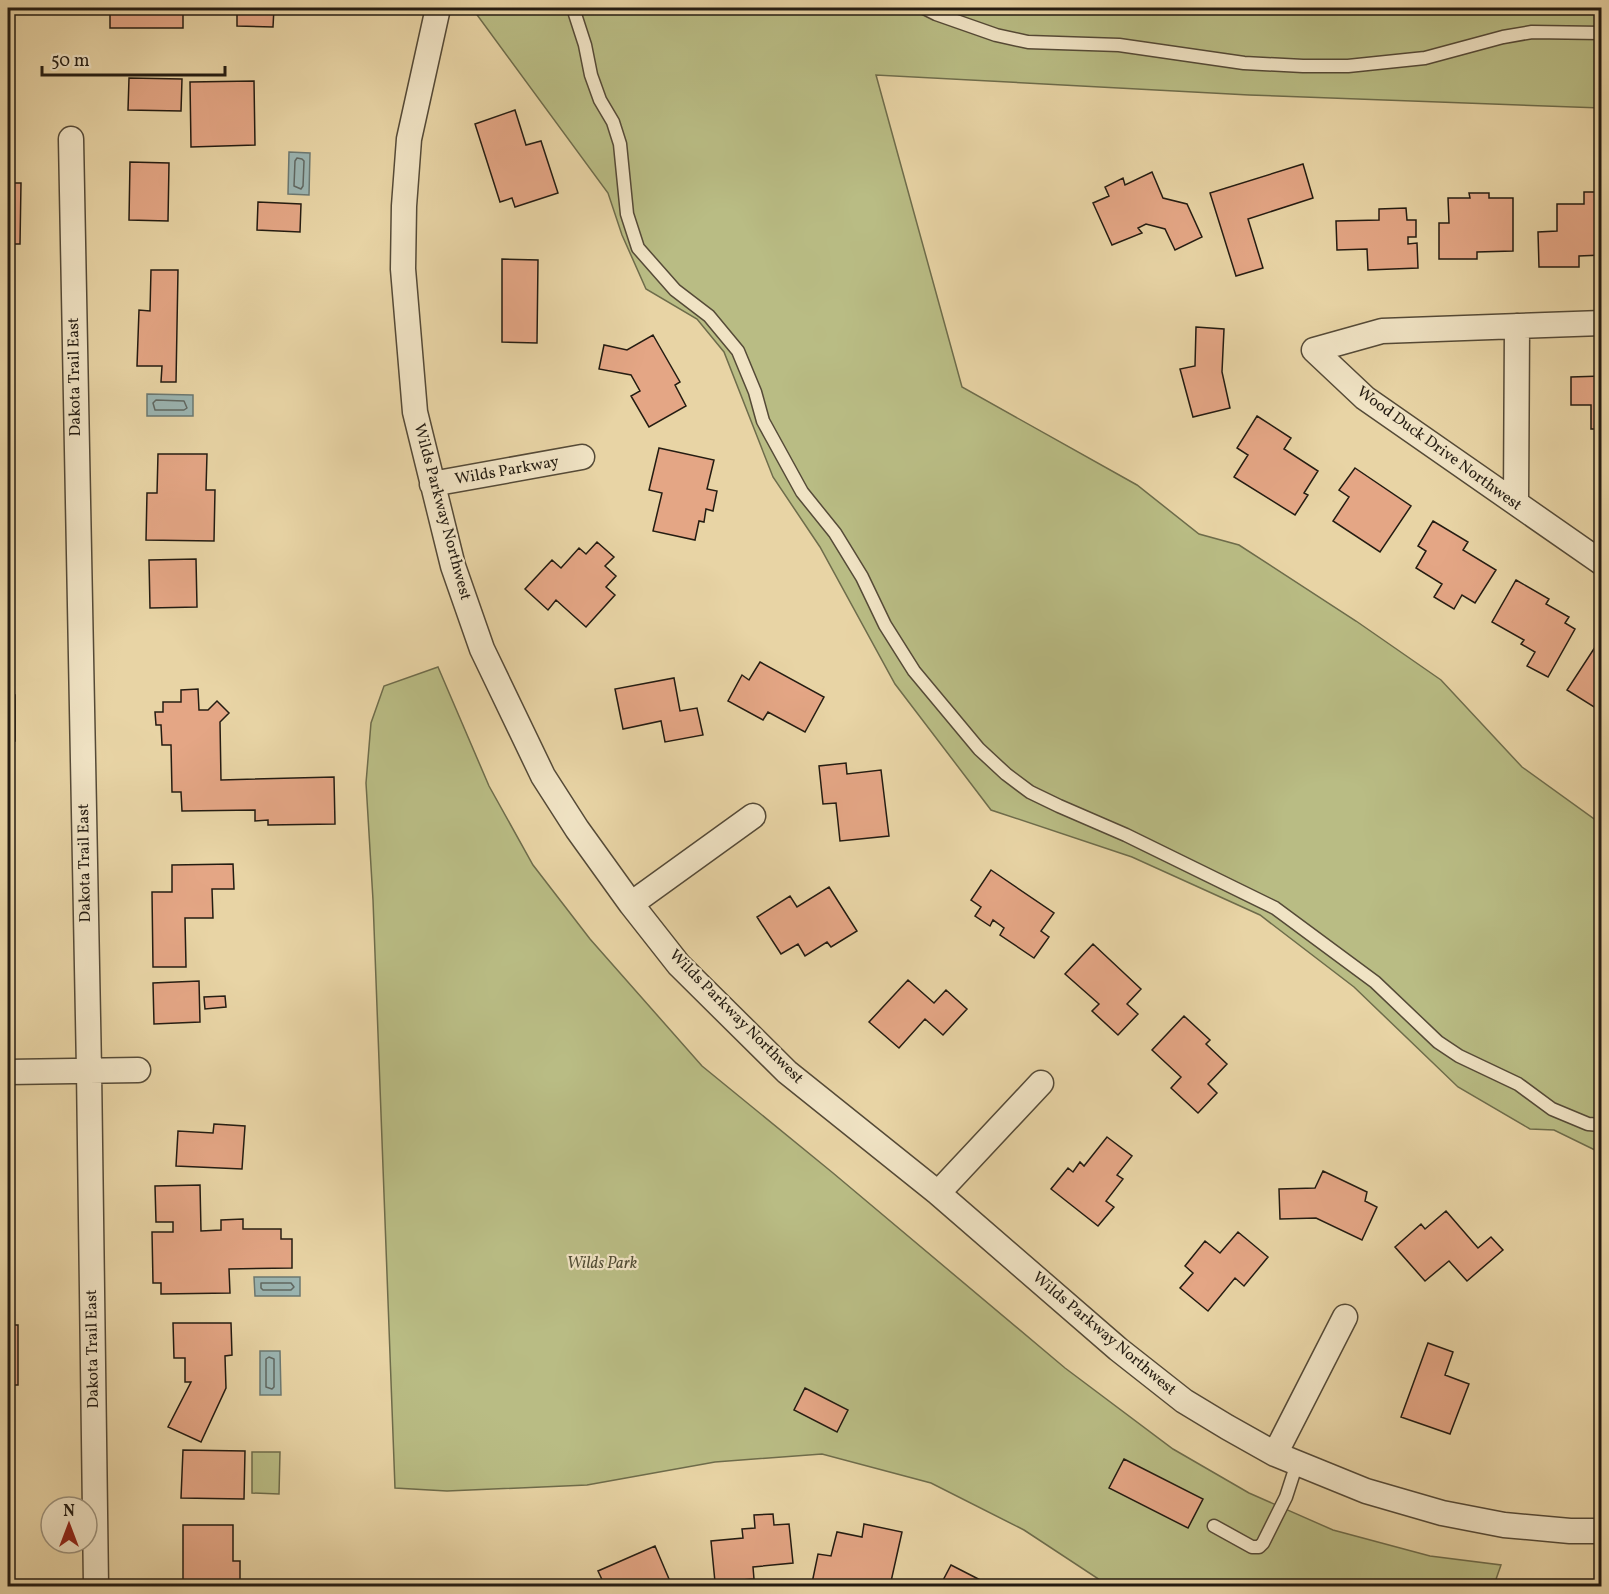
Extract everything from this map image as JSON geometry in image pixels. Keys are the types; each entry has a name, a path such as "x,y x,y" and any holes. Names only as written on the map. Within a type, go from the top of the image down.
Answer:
{"street":[{"name":"Wilds Parkway Northwest","path":"438,8 409,139 403,269 415,412 453,566 478,639 543,776 577,829 631,904 679,965 787,1072 938,1193 1118,1349 1184,1401 1227,1428 1286,1458 1366,1491 1442,1513 1504,1525 1570,1531 1602,1531"},
{"name":"Dakota Trail East","path":"71,139 89,1070 96,1587"},
{"name":"Wood Duck Drive Northwest","path":"1602,323 1382,331 1314,350 1365,398 1602,563"},
{"path":"1516,503 1517,326"},
{"name":"Wilds Parkway","path":"432,484 582,458"},
{"path":"631,904 753,816"},
{"path":"8,1072 138,1070"},
{"path":"938,1193 1041,1083"},
{"path":"1286,1458 1345,1317"}],"lane":[{"path":"573,8 585,45 591,75 600,100 613,122 620,144 627,214 638,248 675,290 709,316 738,351 755,392 763,421 802,492 835,533 862,577 885,625 914,670 979,749 1030,792 1157,850 1275,909 1367,975 1438,1042 1459,1056 1518,1084 1552,1109 1588,1124 1602,1125"},
{"path":"924,8 996,35 1028,42 1119,45 1244,63 1292,65 1348,66 1425,58 1503,37 1532,32 1602,33"},
{"path":"1214,1526 1252,1547 1259,1547 1286,1497 1286,1458"}],"green space":[{"path":"472,8 1601,8 1601,108 1249,95 876,75 962,387 1137,485 1199,534 1239,545 1356,621 1441,680 1522,767 1601,824 1601,1153 1554,1130 1530,1129 1458,1087 1354,987 1260,915 1132,857 991,810 895,684 820,547 773,477 724,352 697,319 646,289 622,235 608,193"},
{"name":"Wilds Park","path":"438,667 489,786 533,865 590,939 702,1066 1065,1368 1173,1449 1249,1493 1333,1530 1430,1556 1501,1565 1494,1585 1109,1586 1024,1530 931,1483 822,1454 715,1462 587,1485 447,1491 395,1488 373,900 366,783 371,723 384,686"},
{"path":"252,1452 280,1452 279,1494 252,1493"}],"water":[{"path":"289,152 310,153 309,195 288,194"},
{"path":"147,394 193,395 193,416 147,416"},
{"path":"254,1277 300,1277 300,1296 255,1296"},
{"path":"260,1351 280,1351 281,1395 260,1395"}],"building":[{"path":"110,8 183,8 183,28 110,28"},
{"path":"237,8 274,8 273,27 237,26"},
{"path":"129,78 182,79 181,111 128,110"},
{"path":"254,81 255,145 191,147 190,82"},
{"path":"515,110 526,145 541,141 558,193 515,207 512,198 500,202 475,124"},
{"path":"130,162 169,163 168,221 129,220"},
{"path":"1303,164 1313,198 1248,219 1263,268 1236,276 1210,193"},
{"path":"1152,172 1163,198 1187,204 1202,237 1175,250 1165,229 1146,224 1138,228 1142,233 1112,245 1093,203 1109,196 1105,187 1123,178 1125,185"},
{"path":"8,183 21,183 20,244 8,244"},
{"path":"1584,192 1602,192 1602,255 1579,256 1579,267 1539,267 1538,232 1557,231 1557,204 1584,204"},
{"path":"1469,193 1489,193 1489,198 1513,198 1513,251 1477,252 1477,259 1439,259 1439,223 1449,223 1448,198 1470,198"},
{"path":"258,202 301,204 300,232 257,230"},
{"path":"1406,208 1407,220 1416,220 1416,237 1408,237 1408,244 1417,243 1418,268 1368,270 1367,249 1337,250 1336,221 1379,220 1379,209"},
{"path":"502,259 538,260 537,343 502,342"},
{"path":"151,270 178,270 176,382 161,382 162,366 137,366 139,310 150,311"},
{"path":"1196,327 1224,329 1222,372 1230,408 1193,417 1180,369 1195,366"},
{"path":"653,335 680,382 675,385 686,406 649,427 631,396 640,391 631,375 599,369 604,345 627,350"},
{"path":"1602,376 1602,429 1591,429 1591,405 1571,405 1571,377"},
{"path":"1257,416 1291,438 1284,449 1318,471 1304,493 1308,495 1295,515 1234,477 1248,455 1237,448"},
{"path":"659,448 714,460 707,489 717,491 713,511 706,509 704,522 699,521 695,540 653,531 662,493 649,490"},
{"path":"158,454 207,454 206,490 215,490 214,541 146,540 147,493 157,493"},
{"path":"1355,468 1411,506 1380,552 1333,521 1349,497 1339,490"},
{"path":"8,471 12,471 12,501 8,501"},
{"path":"1433,521 1468,542 1463,550 1496,570 1475,603 1462,595 1454,609 1434,597 1442,584 1416,568 1426,551 1418,546"},
{"path":"8,534 13,534 13,579 8,579"},
{"path":"597,542 614,557 605,566 616,576 606,587 615,595 586,627 556,600 548,610 525,589 552,560 561,568 579,548 586,554"},
{"path":"196,559 197,607 150,608 149,560"},
{"path":"1516,580 1549,599 1546,604 1569,617 1565,623 1575,629 1548,677 1527,666 1535,652 1521,644 1524,640 1492,622"},
{"path":"1602,639 1602,712 1567,690"},
{"path":"760,662 824,697 805,732 768,712 763,720 728,701 742,675 749,680"},
{"path":"674,678 680,711 697,708 703,735 665,742 661,721 623,729 615,689"},
{"path":"198,689 199,710 208,710 217,701 229,713 220,722 221,780 334,777 335,824 268,825 268,820 255,821 255,810 182,811 181,792 172,792 171,745 162,745 161,725 156,725 155,712 163,712 163,702 181,702 181,690"},
{"path":"8,695 15,695 15,741 8,741"},
{"path":"846,763 847,774 881,770 889,836 840,841 836,803 823,804 819,766"},
{"path":"233,864 234,889 212,889 213,918 185,918 186,967 153,967 152,892 172,892 172,865"},
{"path":"991,870 1054,913 1041,931 1049,937 1034,958 1000,935 1004,928 993,920 990,926 975,916 981,907 971,900"},
{"path":"829,887 857,931 831,947 827,942 805,956 798,944 781,954 757,917 790,896 797,907"},
{"path":"1093,944 1141,989 1127,1004 1138,1014 1118,1035 1092,1011 1099,1004 1065,974"},
{"path":"908,980 934,1003 946,990 967,1009 943,1035 925,1019 899,1048 869,1022"},
{"path":"199,981 200,1022 154,1024 153,983"},
{"path":"225,996 226,1007 205,1009 204,997"},
{"path":"1184,1016 1210,1040 1206,1044 1227,1064 1208,1084 1217,1093 1198,1113 1171,1088 1181,1077 1152,1050"},
{"path":"214,1124 245,1126 242,1169 176,1166 178,1131 213,1133"},
{"path":"1107,1137 1132,1156 1117,1175 1123,1179 1106,1201 1114,1207 1098,1226 1051,1189 1068,1168 1073,1172 1080,1162 1084,1166"},
{"path":"1323,1171 1367,1192 1365,1201 1377,1207 1362,1240 1316,1218 1280,1219 1279,1189 1315,1188"},
{"path":"200,1185 201,1231 221,1230 221,1220 243,1219 243,1229 281,1229 281,1239 292,1239 292,1268 229,1269 230,1293 161,1294 161,1283 153,1283 152,1232 173,1232 173,1222 156,1222 155,1186"},
{"path":"1446,1211 1478,1248 1491,1237 1503,1250 1467,1281 1449,1261 1425,1281 1395,1247 1421,1224 1425,1229"},
{"path":"1238,1232 1268,1257 1244,1286 1235,1278 1208,1311 1180,1288 1193,1273 1185,1266 1205,1241 1220,1253"},
{"path":"173,1323 231,1323 232,1355 225,1356 226,1388 201,1442 168,1427 191,1382 185,1382 185,1358 174,1358"},
{"path":"8,1325 18,1325 18,1385 8,1385"},
{"path":"1428,1343 1453,1352 1445,1375 1469,1384 1450,1434 1401,1417"},
{"path":"805,1388 848,1410 837,1432 794,1410"},
{"path":"183,1450 245,1451 244,1499 181,1498"},
{"path":"1124,1459 1203,1499 1188,1528 1109,1488"},
{"path":"773,1514 774,1525 789,1524 793,1563 753,1567 754,1579 715,1582 711,1541 743,1538 742,1529 755,1528 754,1515"},
{"path":"864,1524 902,1532 890,1586 853,1581 852,1586 812,1583 818,1554 831,1556 837,1532 862,1537"},
{"path":"183,1525 233,1525 233,1561 240,1561 240,1586 190,1586 190,1581 183,1581"},
{"path":"655,1546 672,1586 605,1586 598,1571"},
{"path":"951,1565 992,1586 940,1586"}]}
